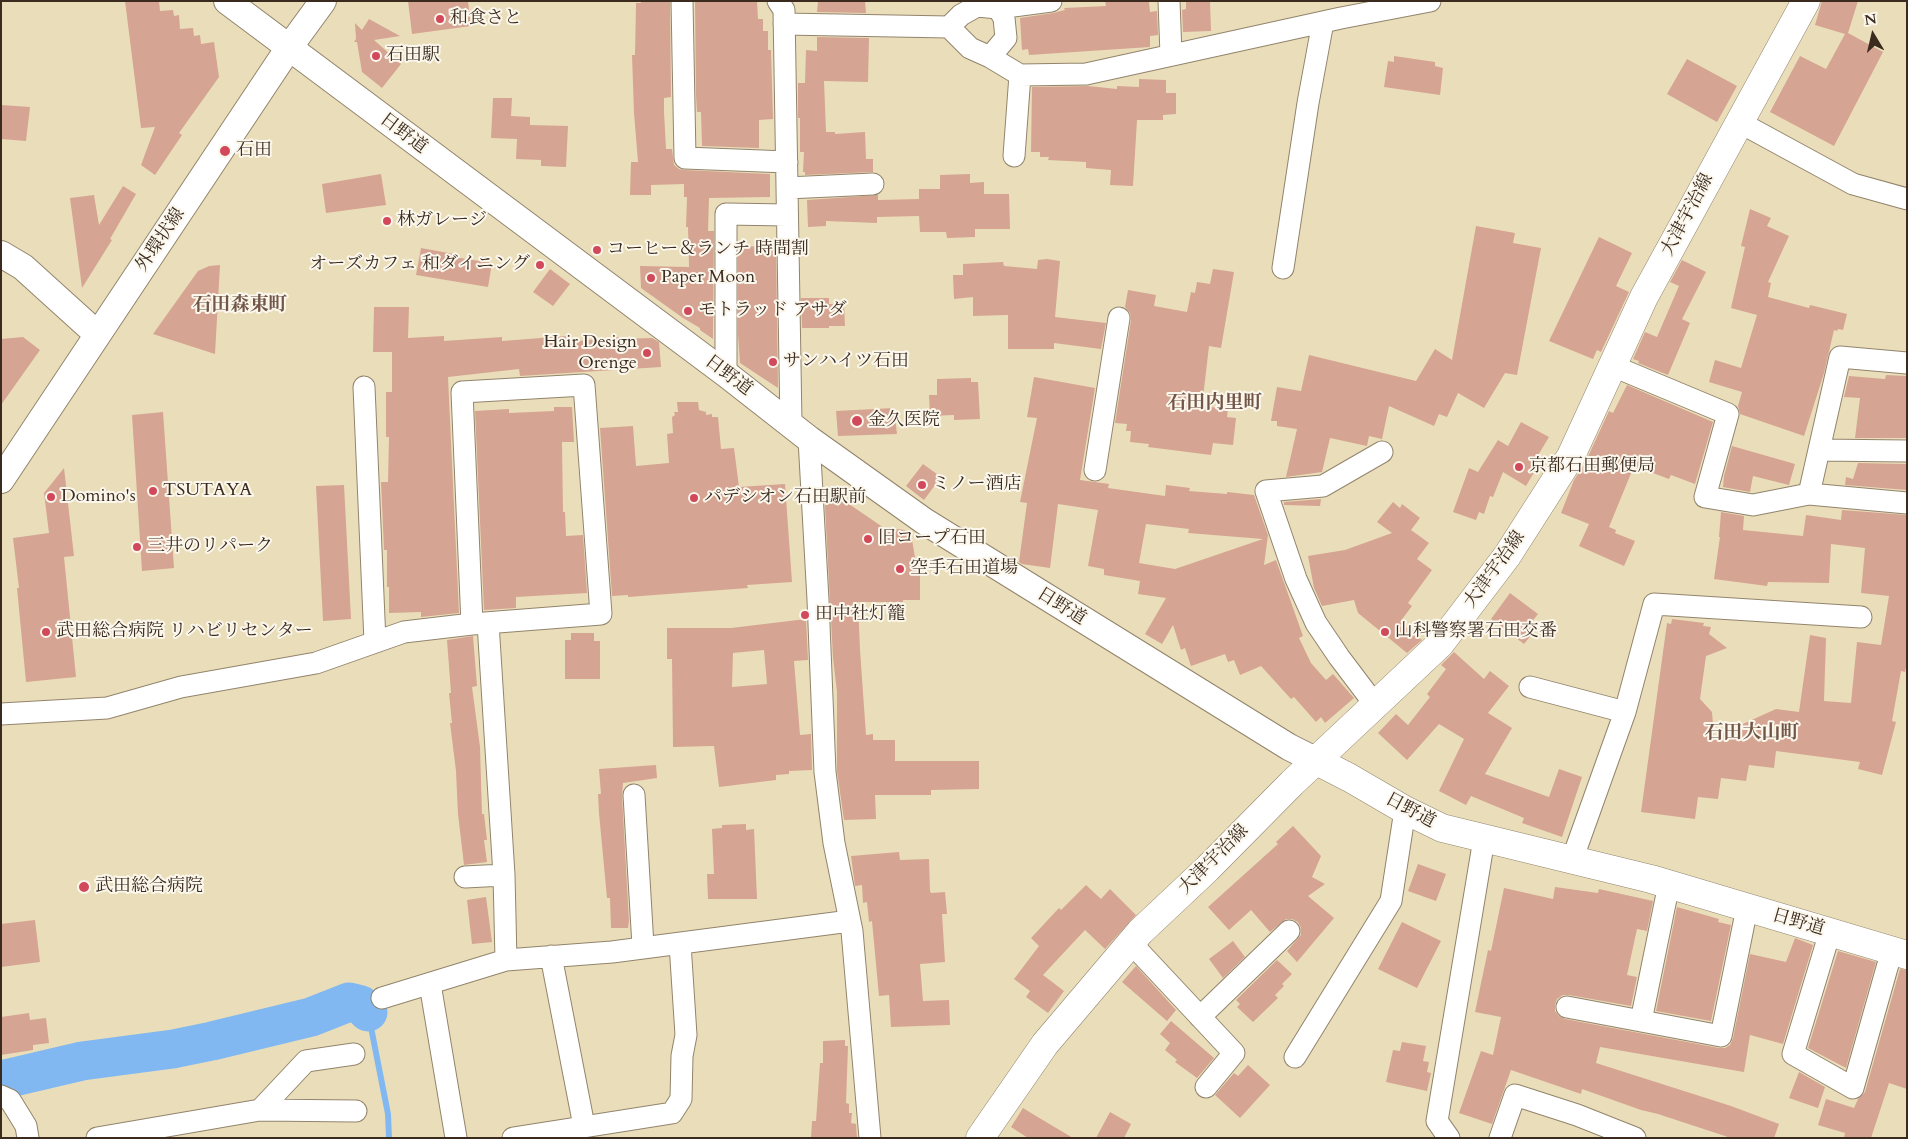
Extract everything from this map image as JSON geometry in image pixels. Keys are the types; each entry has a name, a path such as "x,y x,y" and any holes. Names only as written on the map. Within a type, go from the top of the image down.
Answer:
{"main road":[{"name":"大津宇治線","path":"983,1137 1045,1044 1131,943 1315,760 1376,706 1440,644 1507,556 1571,456 1644,297 1804,2"},
{"name":"日野道","path":"1315,760 1405,810 1442,828 1669,884 1899,952"}],"street":[{"name":"日野道","path":"227,1 288,49 726,374 800,432 924,521 1289,747 1315,760"},
{"name":"外環状線","path":"1,480 288,49 323,1"},
{"path":"682,1 685,158 786,162"},
{"path":"778,1 784,10 787,215 800,432 818,600 825,772 834,843 850,921 870,1138"},
{"path":"948,27 961,15 977,6 998,8 1051,1"},
{"path":"1168,1 1171,55"},
{"path":"784,24 948,27 970,48 990,57 1020,75 1086,74 1171,55 1334,14 1430,1"},
{"path":"990,57 1006,38 1004,18 998,8"},
{"path":"1283,268 1308,103 1334,14"},
{"path":"1014,156 1020,75"},
{"path":"1739,122 1853,184 1907,199"},
{"path":"787,188 873,184"},
{"path":"726,374 726,214 787,215"},
{"path":"1,254 23,267 97,334"},
{"path":"1095,470 1119,318"},
{"path":"1809,494 1840,358 1907,362"},
{"path":"1613,366 1728,414 1704,497 1753,505 1809,494 1907,503"},
{"path":"1,714 108,708 181,687 316,663 404,632 480,624 600,614 584,385 462,392 480,624 504,875 506,960"},
{"path":"364,386 375,642"},
{"path":"1819,450 1907,450"},
{"path":"1376,706 1316,623 1296,579 1266,491 1323,486 1382,452"},
{"path":"1572,860 1625,712 1654,604 1861,617"},
{"path":"1530,687 1625,712"},
{"path":"634,795 643,946"},
{"path":"1294,1057 1391,900 1405,810"},
{"path":"1449,1138 1437,1121 1484,838"},
{"path":"465,877 504,875"},
{"path":"1642,1021 1669,884"},
{"path":"1566,1007 1721,1036 1747,908"},
{"path":"382,998 506,960 612,952 643,946 680,944 850,921"},
{"path":"1200,1017 1289,931"},
{"path":"1830,932 1793,1054 1853,1088 1899,952"},
{"path":"1131,943 1234,1053 1206,1087"},
{"path":"513,1138 672,1113 681,1099 682,1056 686,1035 680,944"},
{"path":"551,956 584,1126"},
{"path":"430,984 456,1138"},
{"path":"260,1110 306,1061 354,1054"},
{"path":"1500,1138 1515,1095 1577,1115 1636,1138"},
{"path":"1,1096 10,1100 26,1126 28,1138"},
{"path":"96,1138 260,1110 356,1111"}],"building":[{"path":"125,1 159,1 160,11 173,10 174,16 179,15 180,29 193,28 194,36 200,35 201,44 214,42 219,77 179,133 182,135 155,175 141,165 155,127 141,128"},
{"name":"和食さと","path":"408,1 468,1 471,26 412,34"},
{"path":"641,1 670,1 671,97 664,98 664,112 666,149 672,149 674,165 679,169 685,170 770,174 770,197 709,198 708,231 714,231 713,339 641,288 640,266 689,267 688,227 686,227 687,197 684,197 684,184 651,185 651,195 630,195 631,162 638,162 632,55 635,55 636,3 641,3"},
{"path":"695,1 757,1 758,19 763,19 763,31 768,31 768,50 771,50 773,119 759,120 759,148 702,146 701,112 697,112 696,96"},
{"path":"818,1 865,1 866,13 817,12"},
{"path":"1105,1 1149,2 1150,12 1157,11 1158,35 1150,36 1150,47 1029,55 1028,49 1022,50 1020,18 1053,13 1065,10 1064,8 1106,6"},
{"path":"1186,1 1210,1 1211,31 1183,32 1182,10 1186,9"},
{"path":"1822,1 1858,1 1848,33 1883,52 1834,146 1770,112 1800,56 1826,69 1845,34 1815,25"},
{"name":"石田駅","path":"369,19 400,36 374,40 401,64 382,88 362,72 357,42 354,42 356,39 355,23 362,30"},
{"path":"817,37 869,38 868,82 824,81 826,132 835,132 835,134 865,132 866,159 873,159 873,172 805,175 805,172 803,172 804,152 800,152 798,83 805,83 806,50 817,51"},
{"path":"1394,56 1435,62 1435,66 1443,68 1440,95 1384,87 1388,61 1394,62"},
{"path":"1687,59 1737,86 1717,122 1667,94"},
{"path":"1139,79 1166,80 1166,93 1176,93 1176,114 1163,115 1163,120 1137,120 1133,186 1110,185 1111,170 1086,168 1086,162 1048,160 1049,157 1040,157 1040,152 1031,152 1032,87 1088,86 1117,89 1117,86 1139,87"},
{"path":"493,98 512,98 511,116 530,117 530,125 568,126 566,167 541,166 541,160 516,159 517,139 491,138"},
{"path":"1,105 30,107 26,141 1,139"},
{"path":"381,174 386,205 326,213 322,184"},
{"path":"970,174 970,183 984,182 984,194 1009,194 1010,229 975,229 975,237 947,238 946,232 920,232 919,216 877,217 877,223 826,221 826,226 808,227 807,200 878,195 878,200 919,199 919,189 940,189 940,175"},
{"path":"123,186 136,194 110,239 112,240 82,288 70,198 94,195 99,225"},
{"path":"1750,209 1771,218 1767,226 1789,236 1768,282 1771,283 1768,297 1809,308 1810,305 1847,314 1843,330 1834,330 1824,373 1804,436 1740,414 1738,406 1742,392 1709,382 1715,360 1741,368 1757,315 1731,308 1745,247 1741,246"},
{"path":"1476,226 1515,233 1513,243 1541,248 1517,375 1505,373 1484,408 1458,393 1447,417 1439,414 1434,426 1389,406 1382,439 1369,436 1367,446 1330,438 1322,472 1286,477 1297,429 1277,426 1277,421 1271,421 1277,387 1301,391 1309,355 1416,381 1435,349 1452,360"},
{"path":"1599,237 1632,253 1616,286 1629,292 1601,352 1597,350 1593,359 1549,341"},
{"path":"738,246 776,247 778,388 740,363 738,334"},
{"path":"421,248 454,254 454,257 492,263 488,287 416,275"},
{"path":"1038,260 1060,261 1055,317 1106,323 1101,349 1054,343 1054,349 1008,349 1008,315 973,316 973,297 954,299 953,275 963,275 963,264 1003,262 1004,266 1037,269"},
{"path":"1682,260 1706,272 1682,319 1690,323 1668,375 1638,363 1639,361 1633,359 1645,332 1657,337 1679,286 1670,282"},
{"path":"220,265 215,354 153,334 198,271 209,266"},
{"path":"550,269 570,284 553,306 533,292"},
{"path":"1213,269 1234,272 1221,348 1209,346 1202,406 1228,409 1227,417 1236,418 1233,445 1213,443 1211,455 1148,447 1149,444 1130,442 1131,431 1126,431 1127,424 1115,423 1131,320 1130,313 1125,307 1128,290 1156,295 1154,306 1187,312 1191,292 1195,293 1197,282 1210,284"},
{"path":"801,298 829,298 829,304 844,304 845,326 802,328"},
{"path":"374,307 409,307 408,338 444,336 444,341 502,337 502,341 567,336 568,342 619,337 619,339 652,338 659,342 661,367 520,376 519,369 448,377 459,613 421,617 421,612 389,613 387,550 384,550 381,482 388,482 389,437 386,437 386,392 392,392 392,352 373,352"},
{"path":"23,337 40,350 1,405 1,339"},
{"path":"1886,375 1907,376 1907,438 1855,438 1860,398 1844,397 1849,376 1885,379"},
{"path":"1034,377 1095,388 1080,480 1109,484 1108,488 1165,496 1166,485 1190,488 1189,491 1254,495 1268,535 1264,565 1276,560 1303,636 1299,638 1311,663 1326,680 1333,674 1354,698 1325,723 1321,717 1316,722 1294,697 1291,699 1261,666 1240,675 1234,660 1228,662 1225,654 1191,666 1185,648 1181,650 1173,625 1162,644 1145,634 1166,598 1138,594 1140,581 1104,575 1104,569 1088,566 1098,510 1058,504 1050,568 1019,562 1027,503 1020,502 1037,418 1027,417","holes":["1146,524 1189,529 1188,533 1263,539 1175,569 1139,563"]},
{"path":"971,378 971,382 978,382 980,419 954,420 954,415 930,416 929,395 937,395 937,379"},
{"path":"1627,385 1713,422 1695,484 1671,475 1669,479 1634,466 1609,527 1616,530 1615,533 1635,541 1624,566 1579,546 1589,524 1561,513 1574,480 1585,463 1609,411 1613,413"},
{"path":"677,402 698,402 699,410 706,412 706,415 712,414 712,417 718,417 721,449 734,448 739,487 785,484 792,582 747,585 748,588 628,597 628,595 612,596 600,428 633,426 636,466 669,463 667,434 673,433 672,417 675,415 674,412 678,412"},
{"path":"554,407 572,407 574,442 562,442 563,512 565,512 566,536 583,535 587,593 516,597 516,608 484,610 475,411 509,409 509,413 554,411"},
{"name":"金久医院","path":"894,408 897,434 838,436 836,411"},
{"name":"TSUTAYA","path":"163,412 174,568 142,571 132,415"},
{"path":"1521,422 1549,437 1534,462 1539,464 1526,486 1503,472 1493,497 1490,496 1484,514 1479,512 1476,520 1453,512 1469,468 1478,472 1498,440 1508,446"},
{"path":"1732,446 1795,464 1789,485 1753,476 1750,492 1723,487"},
{"path":"1858,463 1907,464 1907,490 1845,485 1846,477 1853,479"},
{"path":"923,464 941,477 924,500 906,486"},
{"path":"64,468 74,556 64,557 76,677 26,682 13,538 49,533 44,493"},
{"path":"344,485 351,619 323,621 316,486"},
{"path":"824,487 890,532 897,529 905,530 911,534 916,563 920,564 920,600 858,602 866,735 873,734 873,740 895,740 895,761 979,761 979,789 931,790 931,795 875,795 876,819 844,820 837,771 837,692 833,658"},
{"path":"1321,499 1320,506 1284,505 1284,502"},
{"path":"1393,502 1400,508 1402,504 1420,518 1411,530 1429,543 1417,559 1432,570 1408,603 1412,606 1400,622 1422,640 1407,653 1358,613 1354,600 1322,606 1314,588 1308,556 1345,550 1392,533 1377,522"},
{"path":"1842,510 1907,515 1907,663 1905,672 1901,671 1892,721 1896,722 1882,775 1858,769 1860,762 1776,751 1774,768 1749,765 1746,781 1721,778 1718,799 1698,797 1695,819 1641,812 1667,623 1671,624 1672,619 1704,623 1703,626 1711,627 1709,634 1727,648 1706,656 1700,699 1712,712 1714,737 1776,709 1799,712 1810,635 1826,638 1824,701 1851,703 1857,642 1881,645 1889,596 1861,593 1865,548 1831,544 1829,583 1768,582 1767,586 1714,579 1720,537 1721,512 1744,516 1743,530 1803,536 1806,515 1841,520"},
{"path":"1510,593 1538,614 1530,624 1536,629 1524,644 1491,619"},
{"path":"806,619 808,660 794,661 800,735 811,734 812,770 789,771 789,774 776,775 776,780 719,787 714,746 673,747 672,659 667,659 667,628 731,628","holes":["764,650 767,684 732,687 733,653"]},
{"path":"571,633 594,633 594,641 600,641 600,679 565,679 565,640 571,640"},
{"path":"473,636 477,686 472,687 480,747 482,814 484,814 487,840 484,840 487,862 464,865 450,723 452,723 449,693 451,693 447,640"},
{"path":"1454,652 1484,679 1490,671 1509,686 1488,713 1512,728 1485,774 1549,797 1559,769 1582,777 1562,837 1522,823 1524,818 1471,796 1466,805 1439,791 1464,739 1439,724 1407,760 1378,733 1396,714 1408,725 1430,697 1427,694 1446,669 1441,665"},
{"path":"656,765 657,778 623,783 622,796 629,921 628,928 611,928 610,898 607,898 599,813 598,794 601,794 599,769"},
{"path":"746,824 746,830 754,829 757,899 708,899 707,874 714,874 712,829 722,828 722,825"},
{"path":"1293,826 1321,856 1312,877 1325,884 1308,896 1334,918 1297,962 1287,951 1301,935 1301,928 1298,922 1286,919 1270,932 1251,910 1229,930 1208,907 1278,844 1276,842"},
{"path":"899,852 900,860 929,859 930,891 931,893 945,892 947,914 942,914 945,962 920,964 923,1001 949,1000 950,1025 891,1027 889,995 879,996 872,921 869,922 867,902 863,903 862,885 855,886 851,856"},
{"path":"1418,864 1446,874 1436,901 1408,891"},
{"path":"1086,885 1101,899 1110,889 1136,915 1105,949 1085,930 1043,975 1064,991 1048,1013 1026,997 1030,991 1014,979 1039,946 1031,938 1059,908 1061,910"},
{"path":"1555,887 1598,893 1599,889 1653,901 1647,931 1637,929 1627,975 1637,977 1631,1006 1563,995 1557,999 1555,1011 1565,1019 1725,1048 1730,1045 1733,1038 1750,954 1786,962 1795,938 1813,945 1783,1044 1750,1035 1744,1072 1600,1047 1596,1063 1731,1106 1779,1124 1774,1138 1731,1138 1641,1110 1582,1089 1581,1094 1511,1070 1492,1124 1459,1113 1481,1051 1493,1055 1501,1017 1475,1012 1488,950 1491,951 1504,888 1553,899"},
{"path":"486,897 492,942 472,944 467,900"},
{"path":"1677,907 1719,919 1718,922 1731,925 1711,1021 1656,1011"},
{"path":"35,920 40,962 1,967 1,924"},
{"path":"1402,922 1441,941 1417,988 1378,969"},
{"path":"1233,941 1245,957 1223,978 1209,959"},
{"path":"1838,951 1876,962 1846,1068 1808,1048"},
{"path":"1277,960 1292,974 1275,995 1278,998 1253,1022 1237,1007 1240,1004 1236,1000"},
{"path":"1136,966 1176,1010 1167,1021 1122,982"},
{"path":"1900,969 1907,970 1907,1089 1889,1083 1871,1138 1844,1138 1845,1133 1818,1125 1826,1099 1854,1108 1858,1099 1865,1092"},
{"path":"29,1013 30,1020 46,1018 49,1043 33,1045 33,1050 1,1055 1,1017"},
{"path":"1171,1021 1214,1058 1197,1078 1175,1062 1177,1060 1165,1050 1170,1043 1160,1034"},
{"path":"845,1040 845,1046 848,1046 846,1103 849,1104 849,1113 852,1113 851,1123 856,1124 857,1138 811,1138 812,1121 816,1121 820,1063 823,1063 823,1041"},
{"path":"1402,1042 1426,1046 1423,1061 1429,1062 1427,1072 1431,1073 1427,1091 1386,1082 1393,1050 1400,1051"},
{"path":"1248,1065 1270,1085 1240,1118 1215,1095 1234,1073 1238,1076"},
{"path":"1799,1072 1825,1087 1818,1108 1789,1098"},
{"path":"1023,1108 1073,1138 1028,1138 1011,1127"},
{"path":"1110,1112 1131,1124 1124,1138 1096,1138"}],"waterway":[{"path":"1,1080 82,1061 173,1049 212,1041 311,1017 349,1002 361,1005 368,1012"},
{"path":"368,1012 388,1114 389,1138"}],"place":[{"name":"和食さと","path":"440,19"},
{"name":"石田駅","path":"376,56"},
{"name":"石田","path":"225,151"},
{"name":"林ガレージ","path":"387,221"},
{"name":"コーヒー＆ランチ 時間割","path":"597,250"},
{"name":"オーズカフェ 和ダイニング","path":"540,265"},
{"name":"Paper Moon","path":"651,278"},
{"name":"モトラッド アサダ","path":"688,311"},
{"name":"Hair Design Orenge","path":"647,353"},
{"name":"サンハイツ石田","path":"773,362"},
{"name":"金久医院","path":"857,421"},
{"name":"京都石田郵便局","path":"1519,467"},
{"name":"ミノー酒店","path":"922,485"},
{"name":"TSUTAYA","path":"153,491"},
{"name":"Domino's","path":"51,497"},
{"name":"パデシオン石田駅前","path":"694,498"},
{"name":"旧コープ石田","path":"868,539"},
{"name":"三井のリパーク","path":"137,547"},
{"name":"空手石田道場","path":"900,569"},
{"name":"田中社灯籠","path":"805,615"},
{"name":"武田総合病院 リハビリセンター","path":"46,632"},
{"name":"山科警察署石田交番","path":"1385,632"},
{"name":"武田総合病院","path":"84,887"}],"district":[{"name":"石田森東町","path":"240,306"},
{"name":"石田内里町","path":"1215,404"},
{"name":"石田大山町","path":"1752,734"}]}
